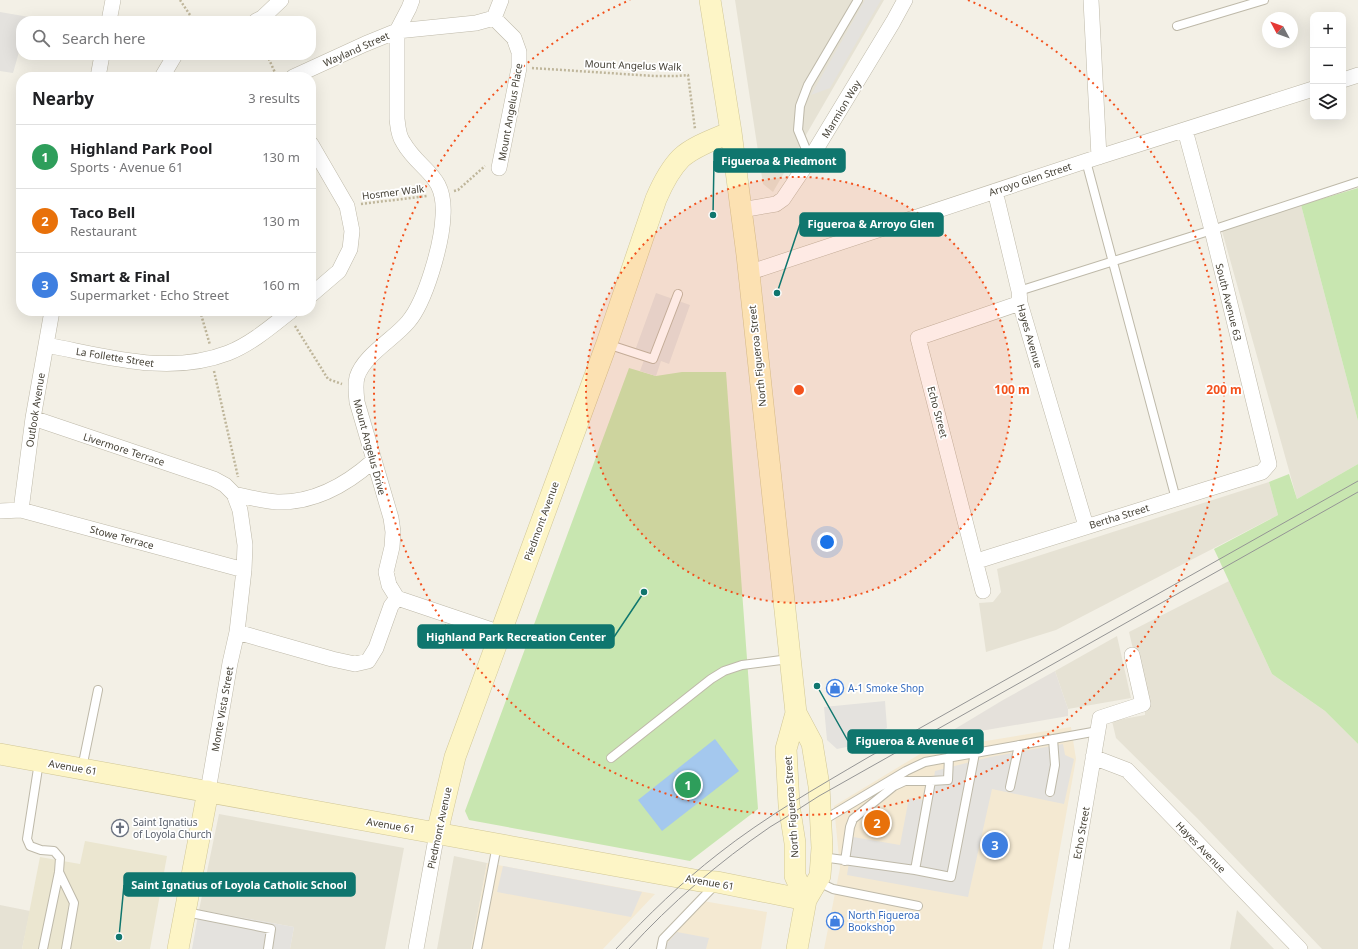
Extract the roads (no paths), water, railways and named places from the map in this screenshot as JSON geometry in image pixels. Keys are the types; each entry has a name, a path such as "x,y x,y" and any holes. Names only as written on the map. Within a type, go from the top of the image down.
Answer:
{"street":[{"path":"110,16 113,0"},
{"path":"264,16 281,0"},
{"path":"397,31 412,0"},
{"path":"397,31 476,23 494,18 501,0"},
{"name":"North Figueroa Street","path":"710,0 731,132 741,210 796,713 812,743 819,786 822,857 820,876 806,900 797,949"},
{"name":"Marmion Way","path":"741,210 776,204 783,199 810,159 905,0"},
{"path":"1091,0 1092,159"},
{"name":"Mount Angelus Place","path":"494,18 514,38 519,52 519,68 501,162"},
{"name":"Wayland Street","path":"304,72 397,31"},
{"name":"Mount Angelus Drive","path":"397,31 398,131 402,141 435,178 438,184 438,195 444,216 439,247 422,300 408,322 362,366 357,377 355,389 357,402 373,461 391,518 393,532 392,547 386,572 389,585 397,598"},
{"path":"99,72 101,60"},
{"path":"165,72 172,60"},
{"path":"1346,79 1358,75"},
{"name":"Arroyo Glen Street","path":"748,273 1092,159 1310,90"},
{"name":"South Avenue 63","path":"1185,130 1212,230 1269,464 1262,472"},
{"name":"Piedmont Avenue","path":"416,949 437,833 455,758 607,343 656,199 662,185 681,158 698,147 731,132"},
{"path":"316,153 346,206 352,231 350,249 339,271 316,292"},
{"name":"Hayes Avenue","path":"995,191 1019,297 1086,526"},
{"name":"Echo Street","path":"983,591 918,338 1019,297"},
{"name":"Outlook Avenue","path":"21,510 33,418 51,316"},
{"name":"La Follette Street","path":"46,345 144,363 214,364 228,352 251,340 284,316"},
{"name":"Livermore Terrace","path":"33,418 214,479 225,485 234,494"},
{"path":"234,494 276,502 296,501 318,496 337,488 360,473 373,461"},
{"name":"Bertha Street","path":"976,562 1086,526 1262,472"},
{"name":"Monte Vista Street","path":"178,949 208,791 230,663 238,632 245,545 240,510 234,494"},
{"name":"Stowe Terrace","path":"0,511 21,510 244,570"},
{"path":"238,632 354,664 368,661 376,648 391,606 397,598 501,633"},
{"path":"1099,724 1143,704 1132,655"},
{"name":"North Figueroa Street","path":"796,713 786,749 789,805 795,843 795,876 806,900"},
{"name":"Echo Street","path":"1061,949 1099,724"},
{"name":"Avenue 61","path":"0,754 700,881 717,882 806,900"},
{"name":"Hayes Avenue","path":"1093,757 1127,770 1300,949"}],"lane":[{"path":"810,159 798,130 800,106 808,85 858,0"},
{"path":"1177,26 1264,0"},
{"path":"1092,159 1112,261 1176,499"},
{"path":"1019,297 1112,261 1358,182"},
{"path":"607,343 653,359 678,294"},
{"path":"611,758 711,679 724,671 742,665 790,659"},
{"path":"82,769 98,690"},
{"path":"821,821 906,771 925,762 1053,739 1099,724"},
{"path":"1050,792 1055,765 1053,739"},
{"path":"1010,787 1019,745"},
{"path":"822,857 915,870 950,878 975,753"},
{"path":"845,860 850,828 853,819 894,786 905,782 948,780 949,757"},
{"path":"39,761 27,839 30,846 41,850 54,851 60,858 43,949"},
{"path":"915,870 931,781"},
{"path":"477,949 498,844"},
{"path":"58,872 74,903 66,949"},
{"path":"817,881 833,889 918,906"},
{"path":"661,949 663,939 717,882"},
{"path":"185,912 271,929 268,949"}],"water":[{"path":"715,739 739,771 662,831 638,800"}],"tram line":[{"path":"616,949 691,876 736,840 791,803 867,758 1358,481"},
{"path":"629,949 679,899 732,854 770,827 819,796 1358,492"}],"place":[{"name":"Figueroa & Piedmont","path":"713,215"},
{"name":"Figueroa & Arroyo Glen","path":"777,293"},
{"name":"Highland Park Recreation Center","path":"644,592"},
{"name":"Figueroa & Avenue 61","path":"817,686"},
{"name":"A-1 Smoke Shop","path":"835,688"},
{"name":"Highland Park Pool","path":"688,785"},
{"name":"Taco Bell","path":"877,823"},
{"name":"Saint Ignatius of Loyola Church","path":"120,828"},
{"name":"Smart & Final","path":"995,845"},
{"name":"North Figueroa Bookshop","path":"835,921"},
{"name":"Saint Ignatius of Loyola Catholic School","path":"119,937"}]}
